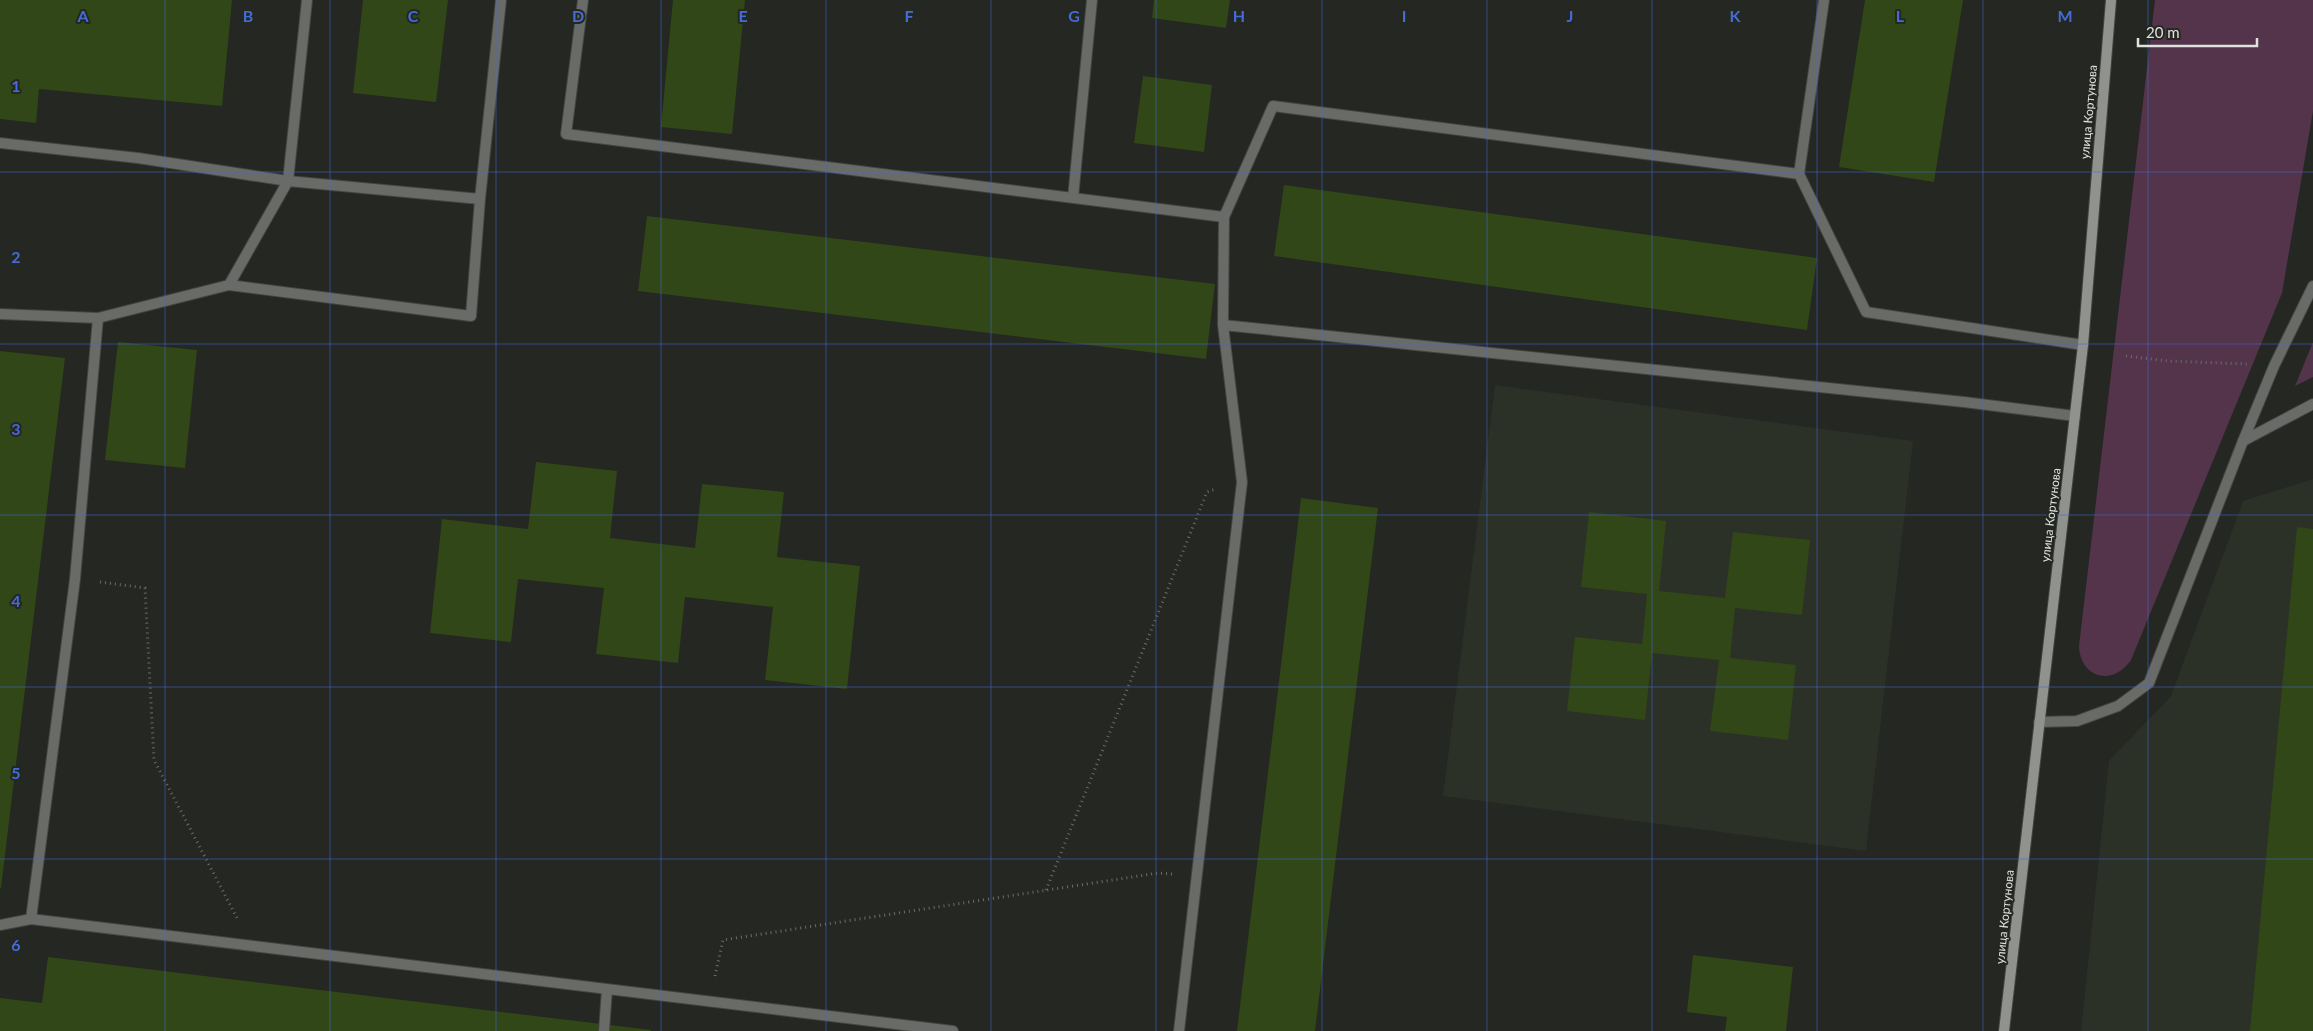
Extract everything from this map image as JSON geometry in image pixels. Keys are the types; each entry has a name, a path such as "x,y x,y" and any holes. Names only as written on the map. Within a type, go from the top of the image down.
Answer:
{"street":[{"path":"229,285 288,181 307,0"},
{"path":"0,314 98,318 229,285 471,316 480,198 501,0"},
{"path":"583,0 566,134 1224,217"},
{"path":"1073,198 1092,0"},
{"path":"1824,0 1799,174 1866,312 2083,345"},
{"name":"улица Кортунова","path":"2004,1031 2083,345 2111,0"},
{"path":"1179,1031 1242,482 1223,325 1224,217 1273,106 1799,174"},
{"path":"0,143 138,158 288,181 480,198"},
{"path":"2039,722 2076,721 2118,706 2148,682 2274,366 2313,286"},
{"path":"31,919 75,579 98,318"},
{"path":"1223,325 1944,400 2075,416"},
{"path":"2243,441 2313,404"},
{"path":"0,925 31,919 953,1031"},
{"path":"604,1031 607,989"}],"path":[{"path":"2126,356 2168,361 2274,366"},
{"path":"1045,891 1207,492 1242,482"},
{"path":"75,579 145,588 154,760 251,946"},
{"path":"710,1002 722,940 1158,873 1197,876"}],"shaded area":[{"path":"2155,0 2313,0 2313,111 2282,293 2131,660 2115,674 2107,676 2091,672 2081,657 2079,646"},
{"path":"2313,342 2313,377 2295,386"},
{"path":"1495,385 1913,441 1866,851 1443,796"},
{"path":"2313,479 2313,1031 2081,1031 2109,761 2171,696 2243,501"}],"building":[{"path":"0,0 232,0 222,106 39,89 36,123 0,119"},
{"path":"363,0 448,0 436,102 353,93"},
{"path":"673,0 745,0 732,134 661,127"},
{"path":"1154,0 1230,0 1226,28 1152,18"},
{"path":"1865,0 1963,0 1934,182 1839,167"},
{"path":"1143,76 1212,85 1204,152 1134,143"},
{"path":"1284,185 1817,258 1807,330 1274,256"},
{"path":"647,216 1215,284 1206,359 638,291"},
{"path":"118,342 197,350 185,468 105,460"},
{"path":"0,351 65,358 1,888 0,888"},
{"path":"536,462 617,471 610,538 695,548 702,484 784,492 777,557 860,566 847,689 765,680 773,607 685,597 678,663 596,654 604,588 518,579 511,642 430,633 442,519 528,529"},
{"path":"1301,498 1378,508 1315,1031 1237,1031"},
{"path":"1589,512 1666,521 1659,591 1725,598 1733,532 1810,540 1802,615 1735,608 1730,658 1796,665 1788,740 1710,731 1719,660 1652,653 1645,720 1567,711 1575,637 1642,644 1647,594 1581,587"},
{"path":"2297,527 2313,529 2313,1031 2250,1031"},
{"path":"1693,955 1793,967 1786,1031 1725,1031 1727,1017 1687,1012"},
{"path":"48,957 651,1031 0,1031 0,998 42,1003"}]}
